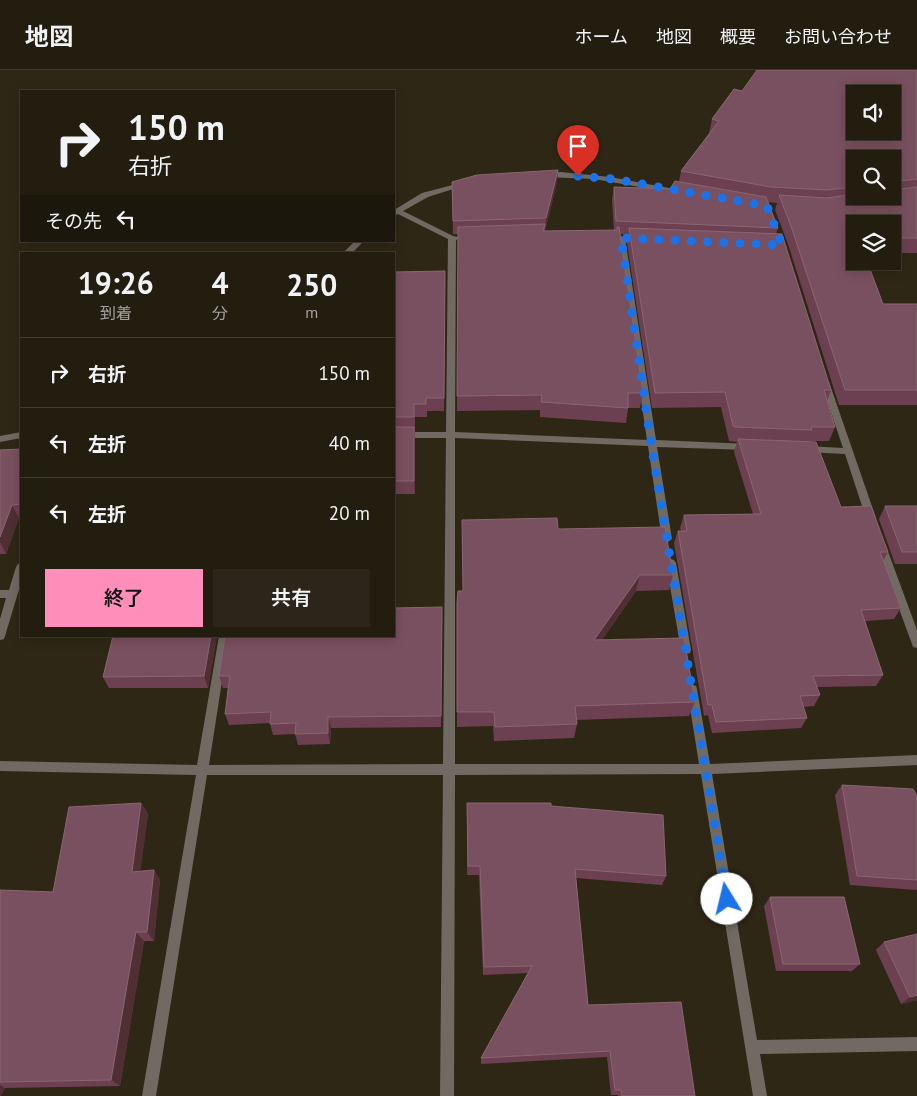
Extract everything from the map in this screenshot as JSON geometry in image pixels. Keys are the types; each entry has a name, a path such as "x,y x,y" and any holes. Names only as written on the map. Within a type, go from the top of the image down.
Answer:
{"street":[{"path":"532,176 561,174 613,179 686,193"},
{"path":"396,212 425,195 471,183"},
{"path":"396,212 452,238 470,237"},
{"path":"447,1096 452,238"},
{"path":"612,238 630,239"},
{"path":"621,238 651,443 688,664"},
{"path":"348,252 359,242"},
{"path":"823,376 847,451 914,629 917,644"},
{"path":"0,439 20,435"},
{"path":"395,435 450,435 759,448"},
{"path":"798,449 847,451"},
{"path":"0,636 20,570"},
{"path":"0,594 13,594"},
{"path":"149,1096 224,637"},
{"path":"691,683 760,1096"},
{"path":"0,766 203,770 706,770 917,760"},
{"path":"752,1047 917,1044"}],"building":[{"path":"757,70 917,70 917,179 901,181 901,150 846,150 846,188 827,190 771,187 681,171 719,121 712,119 734,89 742,91"},
{"path":"558,170 546,218 453,221 452,182 477,175"},
{"path":"675,181 766,197 778,228 616,221 614,187 670,189"},
{"path":"917,187 917,238 901,238 901,215 846,215 846,270 870,270 883,304 917,304 917,390 845,390 779,195 827,198 846,195 846,205 901,205 901,189"},
{"path":"545,224 543,231 617,230 617,227 619,227 643,393 628,393 628,408 541,402 542,395 457,396 458,227"},
{"path":"629,228 782,234 831,390 824,390 835,427 811,427 812,430 735,427 733,426 725,392 655,393"},
{"path":"445,271 444,398 426,398 426,404 414,404 414,417 395,417 395,272"},
{"path":"395,427 414,427 414,481 395,481"},
{"path":"738,439 816,442 841,507 871,506 888,552 880,552 901,608 861,610 883,675 813,676 820,695 800,696 807,718 716,722 712,705 708,705 678,531 687,531 684,515 761,514"},
{"path":"20,449 20,504 12,505 0,537 0,450"},
{"path":"885,506 917,506 917,552 902,552"},
{"path":"557,518 558,529 665,527 673,575 640,575 594,640 684,638 695,702 575,706 577,724 495,727 494,712 457,712 457,603 458,591 463,591 462,520"},
{"path":"442,607 441,716 328,717 328,733 295,734 296,723 270,724 271,712 225,714 230,676 219,676 225,637 395,637 395,608"},
{"path":"113,637 211,637 204,676 103,677"},
{"path":"842,785 913,789 917,796 917,880 857,876"},
{"path":"141,803 132,872 154,870 147,932 136,932 111,1080 0,1082 0,890 53,892 69,807"},
{"path":"467,803 551,803 551,806 663,815 666,876 575,869 588,1005 681,1002 695,1096 622,1096 621,1090 615,1090 610,1051 481,1058 532,966 484,967 480,866 468,866"},
{"path":"770,897 844,897 860,964 783,964"},
{"path":"917,934 917,995 910,997 884,942"}],"route":[{"path":"578,176 613,179 695,195 767,206 782,245 621,238 651,443 727,899"}]}
